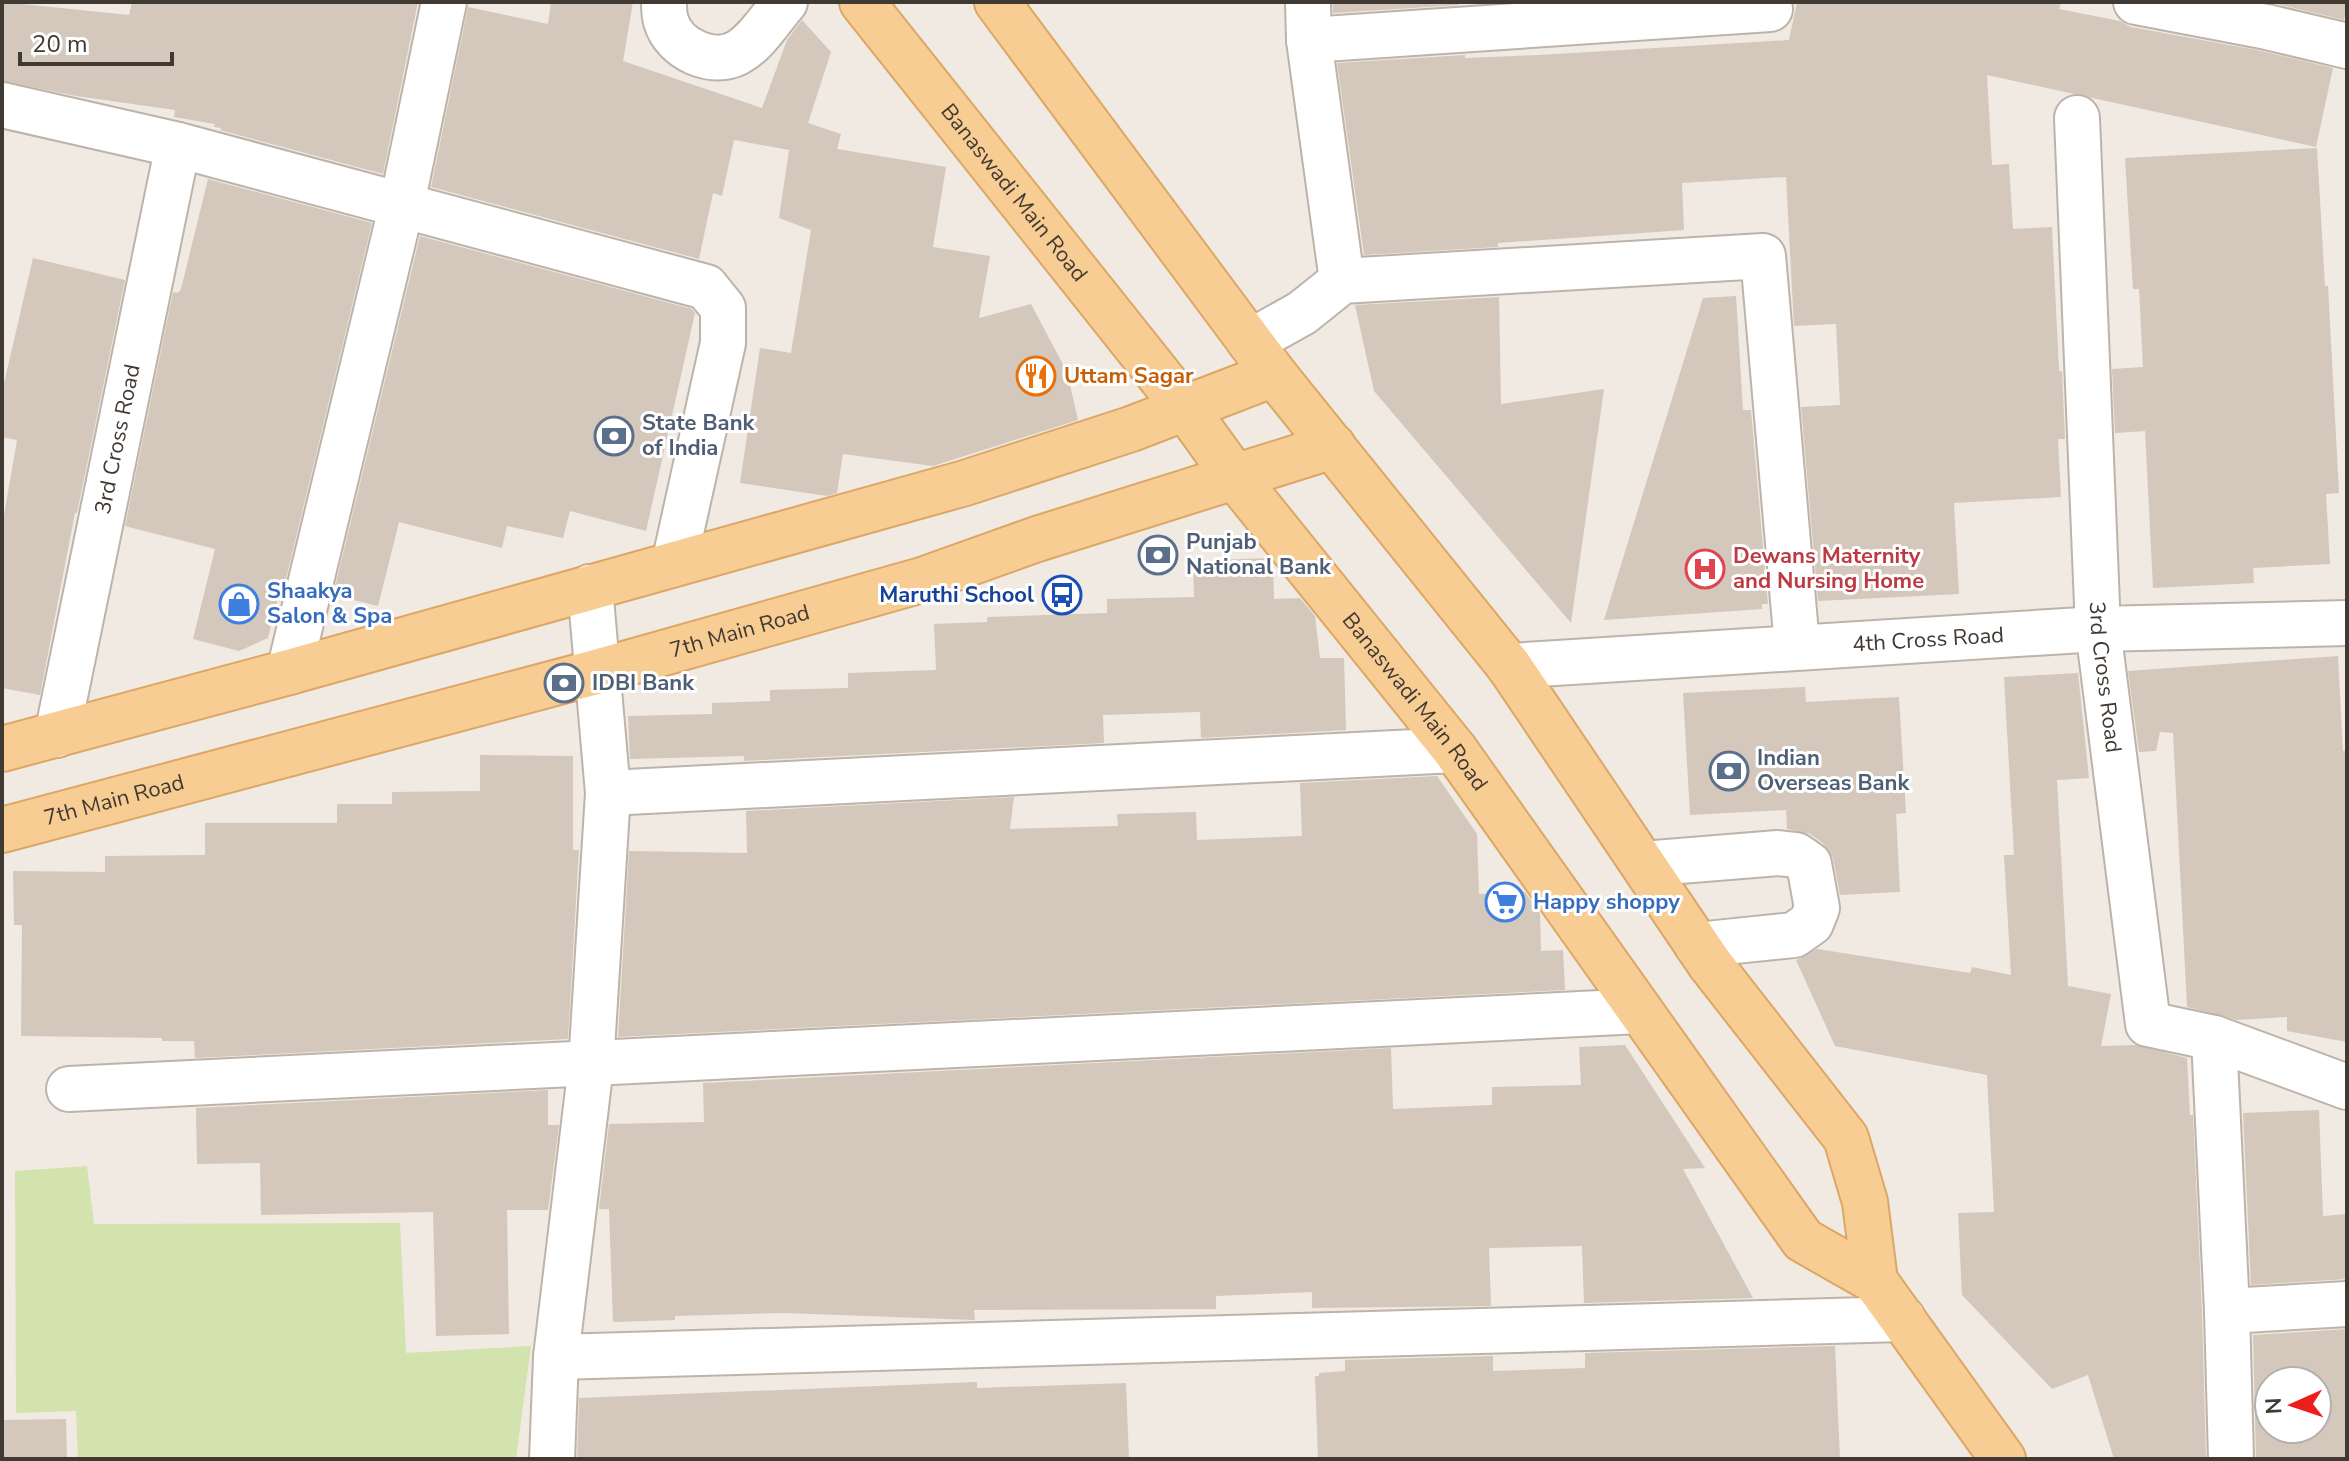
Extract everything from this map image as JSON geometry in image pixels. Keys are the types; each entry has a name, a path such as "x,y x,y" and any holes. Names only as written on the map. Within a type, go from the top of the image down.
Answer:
{"main road":[{"name":"Banaswadi Main Road","path":"862,2 1186,409 1235,477 1455,750 1803,1240 1875,1281 2003,1459"},
{"name":"Banaswadi Main Road","path":"997,2 1262,358 1509,666 1697,945 1846,1138 1865,1202 1875,1281"},
{"path":"2,749 965,483 1186,409 1262,358"},
{"name":"7th Main Road","path":"2,830 596,672 922,580 1037,539 1333,446"}],"street":[{"path":"289,672 402,204 444,2"},
{"path":"664,2 666,22 675,37 704,56 720,59 740,52 785,2"},
{"path":"2136,2 2270,14 2347,46"},
{"path":"1342,281 1308,21 1770,9"},
{"path":"2,105 178,145 706,287 723,308 723,343 674,564"},
{"name":"3rd Cross Road","path":"2077,118 2098,629 2148,1024 2214,1038 2347,1087"},
{"name":"3rd Cross Road","path":"57,735 178,145"},
{"path":"1262,358 1302,313 1342,281 1763,256 1797,646"},
{"path":"552,1459 556,1357 591,1065 608,793 590,587"},
{"name":"4th Cross Road","path":"1509,666 2098,629 2347,623"},
{"path":"608,793 1455,750"},
{"path":"1643,864 1778,853 1796,855 1809,864 1817,908 1811,923 1794,935 1697,945"},
{"path":"69,1089 1640,1011"},
{"path":"2214,1038 2231,1459"},
{"path":"2227,1311 2347,1304"},
{"path":"556,1357 1903,1319"}],"green space":[{"path":"87,1166 94,1224 400,1223 406,1353 531,1346 516,1459 78,1459 76,1411 16,1413 15,1171"}],"building":[{"path":"2,2 129,15 132,2 418,2 383,174 220,130 214,127 215,124 174,117 175,110 76,96 2,81"},
{"path":"551,2 633,2 623,61 762,108 787,40 802,20 831,52 808,123 841,134 837,149 946,167 933,247 990,256 979,318 1031,304 1067,372 1078,420 933,466 843,454 837,493 827,496 740,483 760,348 791,353 811,230 779,218 789,150 734,140 722,196 713,193 699,259 431,187 468,7 548,24"},
{"path":"1333,2 1459,2 1459,5 1333,13"},
{"path":"1797,2 2061,2 2059,9 2120,21 2131,27 2262,51 2333,68 2316,147 1987,75 1992,165 2009,164 2013,229 2052,227 2065,439 2058,439 2061,497 1954,503 1959,594 1818,601 1801,407 1840,405 1836,324 1794,326 1786,177 1682,183 1684,230 1498,243 1498,247 1364,255 1337,63 1789,40"},
{"path":"2269,2 2347,2 2347,4 2344,20"},
{"path":"2317,148 2339,493 2326,494 2330,564 2253,568 2254,583 2153,588 2145,431 2115,433 2112,369 2143,367 2139,289 2133,289 2125,158"},
{"path":"208,179 372,223 285,583 282,582 268,638 239,651 193,639 215,549 125,526 173,292 178,293 181,289"},
{"path":"420,236 692,309 695,313 646,531 570,511 563,538 507,526 502,548 399,522 378,606 333,595"},
{"path":"33,258 125,280 40,695 2,688 2,527 17,440 2,437 2,392"},
{"path":"1736,296 1743,410 1751,410 1768,604 1762,604 1762,609 1604,620 1703,298"},
{"path":"1499,297 1501,404 1604,389 1571,623 1374,391 1355,305"},
{"path":"1269,558 1273,564 1274,599 1300,598 1315,616 1320,658 1344,658 1346,730 1201,738 1200,712 1103,715 1104,743 744,761 744,756 630,759 628,716 712,714 712,703 770,701 770,690 848,688 848,673 936,670 934,624 987,622 987,617 1107,613 1107,599 1194,597 1193,561"},
{"path":"2338,656 2343,751 2347,751 2347,1042 2287,1031 2287,1017 2237,1020 2187,1007 2173,733 2160,732 2156,751 2139,752 2128,671"},
{"path":"2078,673 2089,778 2057,780 2068,986 2111,994 2101,1046 2136,1045 2187,1058 2190,1115 2193,1115 2206,1459 2114,1459 2088,1375 2052,1389 1962,1295 1958,1213 1994,1212 1987,1075 1835,1046 1796,960 1817,949 1970,973 1972,967 2011,975 2004,855 2014,855 2004,677"},
{"path":"1805,687 1806,702 1899,697 1906,813 1896,814 1900,892 1840,895 1833,858 1823,843 1810,834 1787,829 1786,810 1690,815 1683,693"},
{"path":"480,755 573,756 573,850 579,850 568,1039 195,1058 194,1041 21,1036 22,925 14,925 13,871 105,872 105,856 205,855 205,823 337,823 337,804 392,804 392,792 480,791"},
{"path":"1437,776 1477,834 1479,894 1525,892 1540,913 1541,951 1563,950 1565,990 618,1037 629,851 747,853 746,811 1014,797 1010,829 1118,826 1117,814 1196,812 1197,840 1302,836 1300,783"},
{"path":"1625,1045 1705,1168 1683,1169 1753,1298 1584,1303 1582,1246 1489,1248 1491,1306 1312,1308 1312,1292 1216,1296 1216,1309 974,1310 975,1320 784,1313 675,1316 675,1320 613,1322 609,1209 599,1209 609,1124 704,1122 703,1083 1391,1048 1393,1109 1492,1105 1492,1087 1581,1085 1579,1047"},
{"path":"548,1090 548,1125 559,1125 548,1210 507,1210 509,1334 436,1336 433,1212 261,1215 260,1163 197,1164 196,1108"},
{"path":"2319,1110 2323,1216 2347,1214 2347,1279 2251,1285 2243,1113"},
{"path":"2347,1329 2347,1459 2256,1459 2256,1445 2333,1445 2333,1365 2254,1365 2253,1335"},
{"path":"1835,1346 1840,1459 1318,1459 1315,1376 1345,1371 1345,1360 1493,1356 1493,1371 1585,1368 1585,1353"},
{"path":"977,1382 977,1388 1126,1383 1129,1459 577,1459 579,1398"},
{"path":"66,1419 67,1459 2,1459 2,1420"}],"place":[{"name":"Uttam Sagar","path":"1036,376"},
{"name":"State Bank of India","path":"614,436"},
{"name":"Punjab National Bank","path":"1158,555"},
{"name":"Dewans Maternity and Nursing Home","path":"1705,569"},
{"name":"Maruthi School","path":"1062,595"},
{"name":"Shaakya Salon & Spa","path":"239,604"},
{"name":"IDBI Bank","path":"564,683"},
{"name":"Indian Overseas Bank","path":"1729,771"},
{"name":"Happy shoppy","path":"1505,902"}]}
